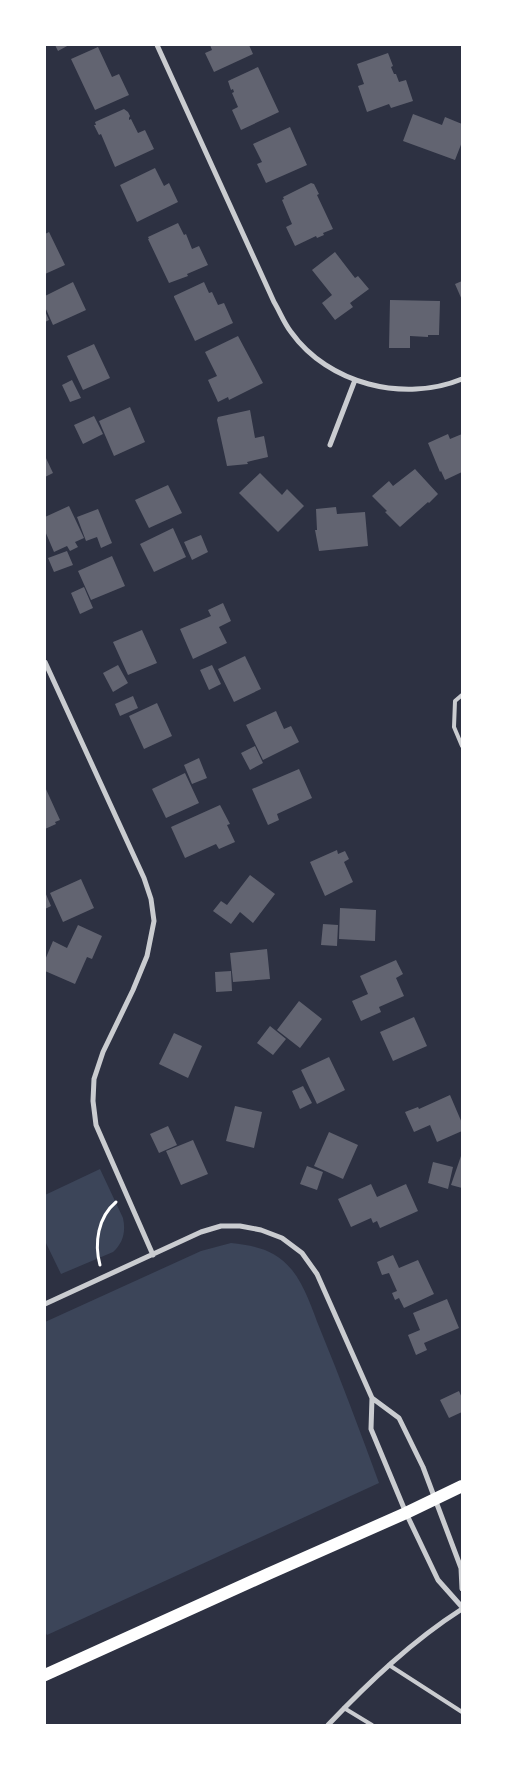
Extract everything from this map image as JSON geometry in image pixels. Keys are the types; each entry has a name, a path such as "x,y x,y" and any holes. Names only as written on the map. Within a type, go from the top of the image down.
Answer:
{"main road":[{"path":"45,1675 406,1514 462,1486"}],"street":[{"path":"157,45 274,302 291,332 310,353 333,370 355,380 401,390 428,388 462,379"},
{"path":"330,445 355,380"},
{"path":"45,662 144,878 151,899 154,921 147,956 103,1052 94,1080 93,1101 96,1125 153,1255"},
{"path":"45,1304 201,1232 221,1226 240,1226 261,1230 282,1238 302,1252 317,1274 372,1398 371,1429 406,1514 438,1580 462,1608 421,1637 328,1725"},
{"path":"372,1398 399,1418 423,1467 461,1568 462,1589"}],"lane":[{"path":"462,695 455,701 454,710 454,727 462,746"},
{"path":"390,1665 462,1712"},
{"path":"344,1708 372,1725"}],"path":[{"path":"104,1277 97,1253 98,1232 104,1215 115,1203 127,1197"}],"shaded area":[{"path":"100,1169 123,1218 123,1237 113,1252 61,1274 45,1241 45,1195"},
{"path":"231,1243 256,1247 272,1253 279,1257 297,1276 311,1306 379,1483 47,1635 45,1632 45,1322 201,1251"}],"building":[{"path":"55,45 69,45 58,51"},
{"path":"210,45 249,45 253,54 214,72 205,53 212,50"},
{"path":"98,47 112,77 119,74 129,95 95,110 71,59"},
{"path":"388,53 394,74 396,74 399,82 406,80 413,101 391,108 389,104 367,112 358,86 364,84 357,64"},
{"path":"258,67 279,112 241,130 232,110 238,107 232,93 234,92 233,89 231,90 228,81"},
{"path":"124,109 128,112 129,120 131,119 138,133 145,130 154,149 115,167 101,134 99,135 94,125 96,125 95,122"},
{"path":"413,114 442,125 445,117 462,124 462,142 455,160 403,141"},
{"path":"290,127 307,165 266,183 257,164 262,162 253,144"},
{"path":"155,168 164,186 169,183 178,202 137,222 120,185"},
{"path":"311,183 314,184 319,194 317,195 333,229 323,233 324,235 317,238 316,236 295,246 286,227 292,224 282,200 284,199 283,197"},
{"path":"178,223 184,235 186,234 192,249 199,246 208,265 187,274 188,276 169,283 148,237"},
{"path":"49,232 65,265 45,274 45,234"},
{"path":"335,252 355,278 358,276 369,289 350,303 353,307 335,320 322,303 332,295 312,270"},
{"path":"462,281 462,300 455,284"},
{"path":"73,282 86,310 53,325 45,307 45,296"},
{"path":"204,282 209,293 212,292 218,305 224,303 233,323 195,341 174,296"},
{"path":"390,300 440,301 439,335 428,335 428,337 410,336 410,348 389,348"},
{"path":"45,311 49,320 45,322"},
{"path":"238,336 263,383 229,400 228,397 218,402 208,380 217,376 205,352"},
{"path":"94,344 110,378 83,390 67,356"},
{"path":"72,380 81,398 70,402 62,385"},
{"path":"130,407 145,442 114,456 99,421"},
{"path":"250,410 255,438 264,436 268,457 247,462 248,464 227,466 217,420 218,417"},
{"path":"94,416 103,434 83,444 74,425"},
{"path":"448,434 450,439 462,434 462,472 445,480 428,443"},
{"path":"45,456 53,473 45,477"},
{"path":"415,469 438,494 400,527 372,496 389,481 393,486"},
{"path":"260,473 282,495 287,489 304,506 278,532 239,493"},
{"path":"168,485 182,513 149,528 135,500"},
{"path":"69,506 84,538 75,542 78,547 70,551 67,546 54,552 45,531 45,517"},
{"path":"336,507 337,514 365,512 368,546 319,551 315,530 317,530 316,509"},
{"path":"98,509 112,543 101,548 97,537 86,541 77,517"},
{"path":"173,528 186,557 154,572 140,544"},
{"path":"201,535 208,552 192,560 184,542"},
{"path":"67,551 73,565 54,572 48,558"},
{"path":"112,556 125,586 91,600 78,571"},
{"path":"84,587 93,608 80,614 71,593"},
{"path":"223,603 231,621 219,627 227,643 193,659 180,629 211,616 208,610"},
{"path":"142,630 157,663 128,675 113,642"},
{"path":"245,656 261,689 234,702 218,669"},
{"path":"118,665 128,683 113,692 103,673"},
{"path":"212,665 221,684 209,690 200,670"},
{"path":"133,696 138,708 120,716 115,704"},
{"path":"157,703 172,736 144,749 129,716"},
{"path":"276,711 284,729 291,726 299,742 263,760 246,725"},
{"path":"255,746 263,763 250,770 241,753"},
{"path":"199,758 207,778 192,784 184,765"},
{"path":"299,769 312,798 277,814 279,820 268,825 252,789"},
{"path":"185,773 199,803 166,818 152,789"},
{"path":"45,787 60,820 45,829"},
{"path":"220,805 230,824 227,825 235,842 219,849 216,844 185,858 171,827"},
{"path":"337,850 338,854 345,851 349,859 344,862 353,882 325,896 310,862"},
{"path":"250,875 275,894 253,923 240,912 231,924 213,911 221,901 227,905"},
{"path":"81,879 94,908 63,922 50,893"},
{"path":"45,892 51,906 45,909"},
{"path":"340,908 376,910 375,941 339,939"},
{"path":"323,924 338,925 337,946 321,945"},
{"path":"78,925 102,936 92,959 87,957 75,984 45,971 45,960 53,941 67,948"},
{"path":"267,949 270,979 233,982 230,953"},
{"path":"396,960 403,974 396,978 404,996 379,1007 381,1012 361,1021 352,1001 368,994 360,976"},
{"path":"231,971 232,991 216,992 215,972"},
{"path":"299,1001 322,1019 300,1048 277,1030"},
{"path":"414,1017 427,1046 393,1061 380,1032"},
{"path":"270,1026 286,1039 273,1055 257,1043"},
{"path":"174,1033 202,1046 188,1078 159,1064"},
{"path":"329,1057 345,1090 317,1104 301,1070"},
{"path":"303,1086 312,1103 300,1109 292,1091"},
{"path":"450,1095 462,1123 462,1131 437,1142 430,1125 414,1132 405,1112 418,1107 419,1109"},
{"path":"235,1106 262,1112 254,1148 226,1141"},
{"path":"168,1126 177,1145 159,1153 150,1134"},
{"path":"329,1132 358,1145 343,1179 314,1166"},
{"path":"193,1140 208,1174 181,1185 166,1151"},
{"path":"462,1153 462,1188 451,1185"},
{"path":"433,1162 453,1167 448,1189 428,1183"},
{"path":"307,1166 323,1172 317,1190 300,1184"},
{"path":"371,1184 377,1197 406,1184 418,1211 380,1228 377,1221 373,1223 371,1218 351,1227 338,1199"},
{"path":"393,1255 399,1268 418,1260 434,1294 404,1308 399,1298 395,1300 392,1293 397,1291 389,1273 382,1275 377,1262"},
{"path":"447,1299 459,1328 424,1343 427,1350 416,1355 408,1335 420,1330 413,1313"},
{"path":"459,1391 462,1398 462,1412 449,1418 440,1400"}]}
